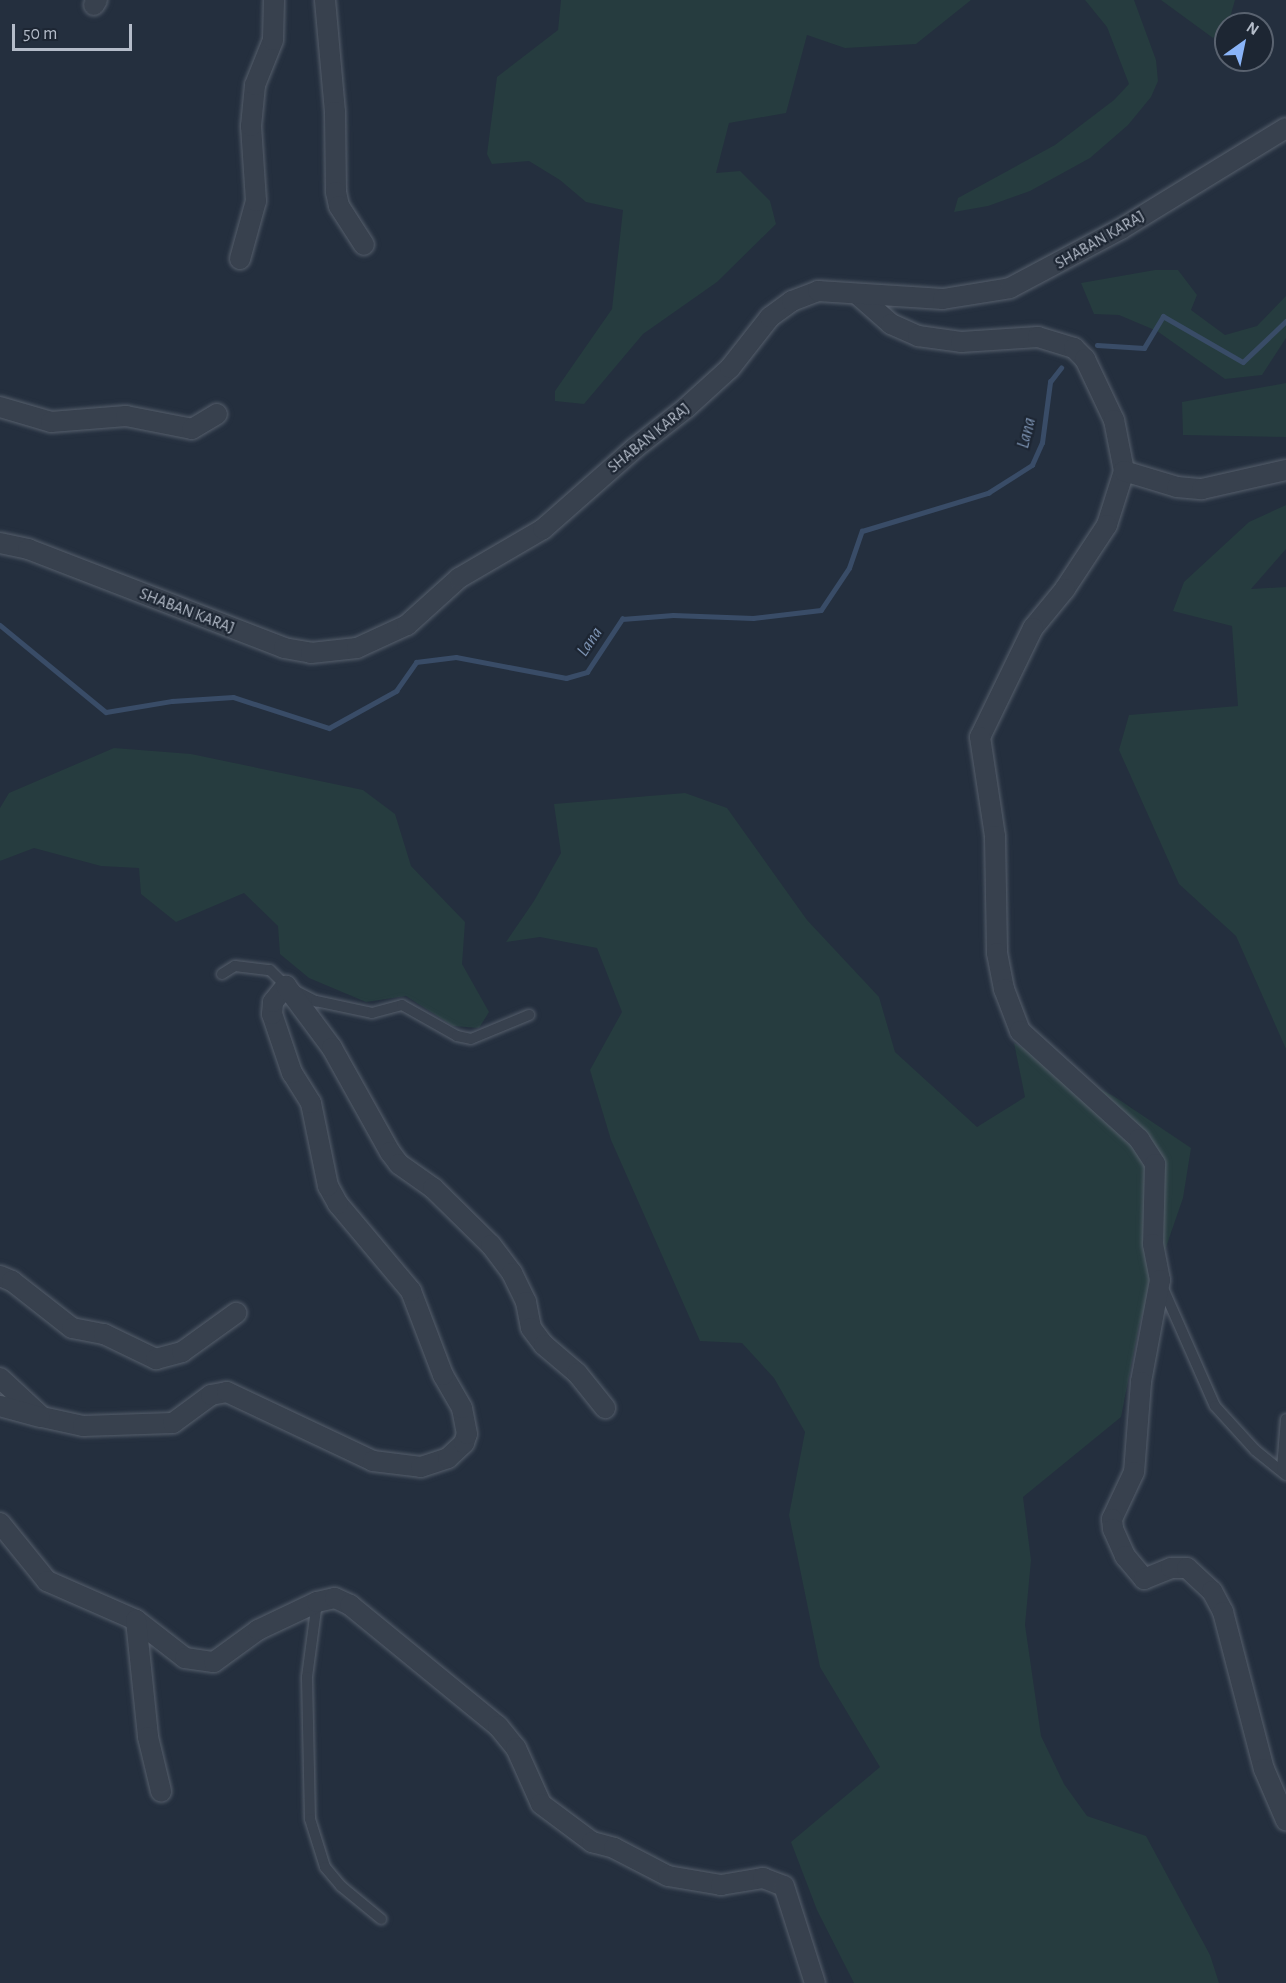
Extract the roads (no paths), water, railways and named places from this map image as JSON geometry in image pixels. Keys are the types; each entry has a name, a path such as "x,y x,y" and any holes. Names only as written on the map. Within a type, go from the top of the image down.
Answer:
{"street":[{"path":"240,259 256,201 251,126 255,85 273,40 274,0"},
{"path":"325,0 335,112 336,192 339,206 364,245"},
{"name":"SHABAN KARAJ","path":"0,543 28,549 284,648 311,654 357,648 407,625 459,578 543,529 730,368 770,317 792,301 818,291 943,299 1010,288 1121,229 1286,128"},
{"path":"857,294 891,324 918,336 961,342 1038,337 1074,348 1085,358 1114,420 1124,471 1107,525 1065,589 1033,628 980,737 995,836 997,953 1013,1020 1032,1045 1150,1152 1155,1164 1154,1244 1160,1280 1141,1382 1134,1472 1112,1519 1113,1529 1125,1556 1144,1579 1171,1568 1187,1568 1212,1591 1223,1612 1264,1769 1286,1820"},
{"path":"0,407 51,422 126,416 192,429 217,414"},
{"path":"1124,471 1177,487 1202,489 1286,470"},
{"path":"0,1406 83,1426 165,1425 183,1420 211,1395 227,1392 373,1461 421,1467 448,1458 464,1443 466,1420 443,1375 411,1291 338,1204 328,1186 311,1103 292,1073 272,1014 273,1002 286,986 332,1048 399,1164 434,1188 491,1245 512,1273 526,1302 531,1328 544,1345 578,1373 605,1408"},
{"path":"0,1276 12,1281 72,1328 104,1334 156,1359 182,1352 236,1313"},
{"path":"0,1378 42,1417"},
{"path":"0,1523 47,1581 136,1620 185,1658 214,1662 258,1630 317,1602 335,1598 350,1605 498,1726 516,1748 541,1804 592,1842 614,1848 668,1876 697,1883 735,1885 763,1878 776,1880 789,1895 815,1983"},
{"path":"136,1620 148,1737 161,1791"}],"lane":[{"path":"222,974 235,966 252,965 270,970 286,986 316,1001 354,1011 372,1013 402,1005 457,1036 471,1039 489,1035 529,1014"},
{"path":"1160,1280 1215,1406 1255,1450 1284,1472"},
{"path":"1284,1472 1286,1419"},
{"path":"317,1602 307,1677 310,1819 325,1867 381,1919"}],"waterway":[{"name":"Lana","path":"1097,345 1144,348 1163,316 1243,362 1286,321"},
{"name":"Lana","path":"0,625 106,712 172,701 233,697 329,728 396,691 416,662 456,657 566,678 587,672 622,619 673,615 753,618 821,610 849,568 862,531 988,493 1032,465 1042,443 1050,382 1061,368"}]}
